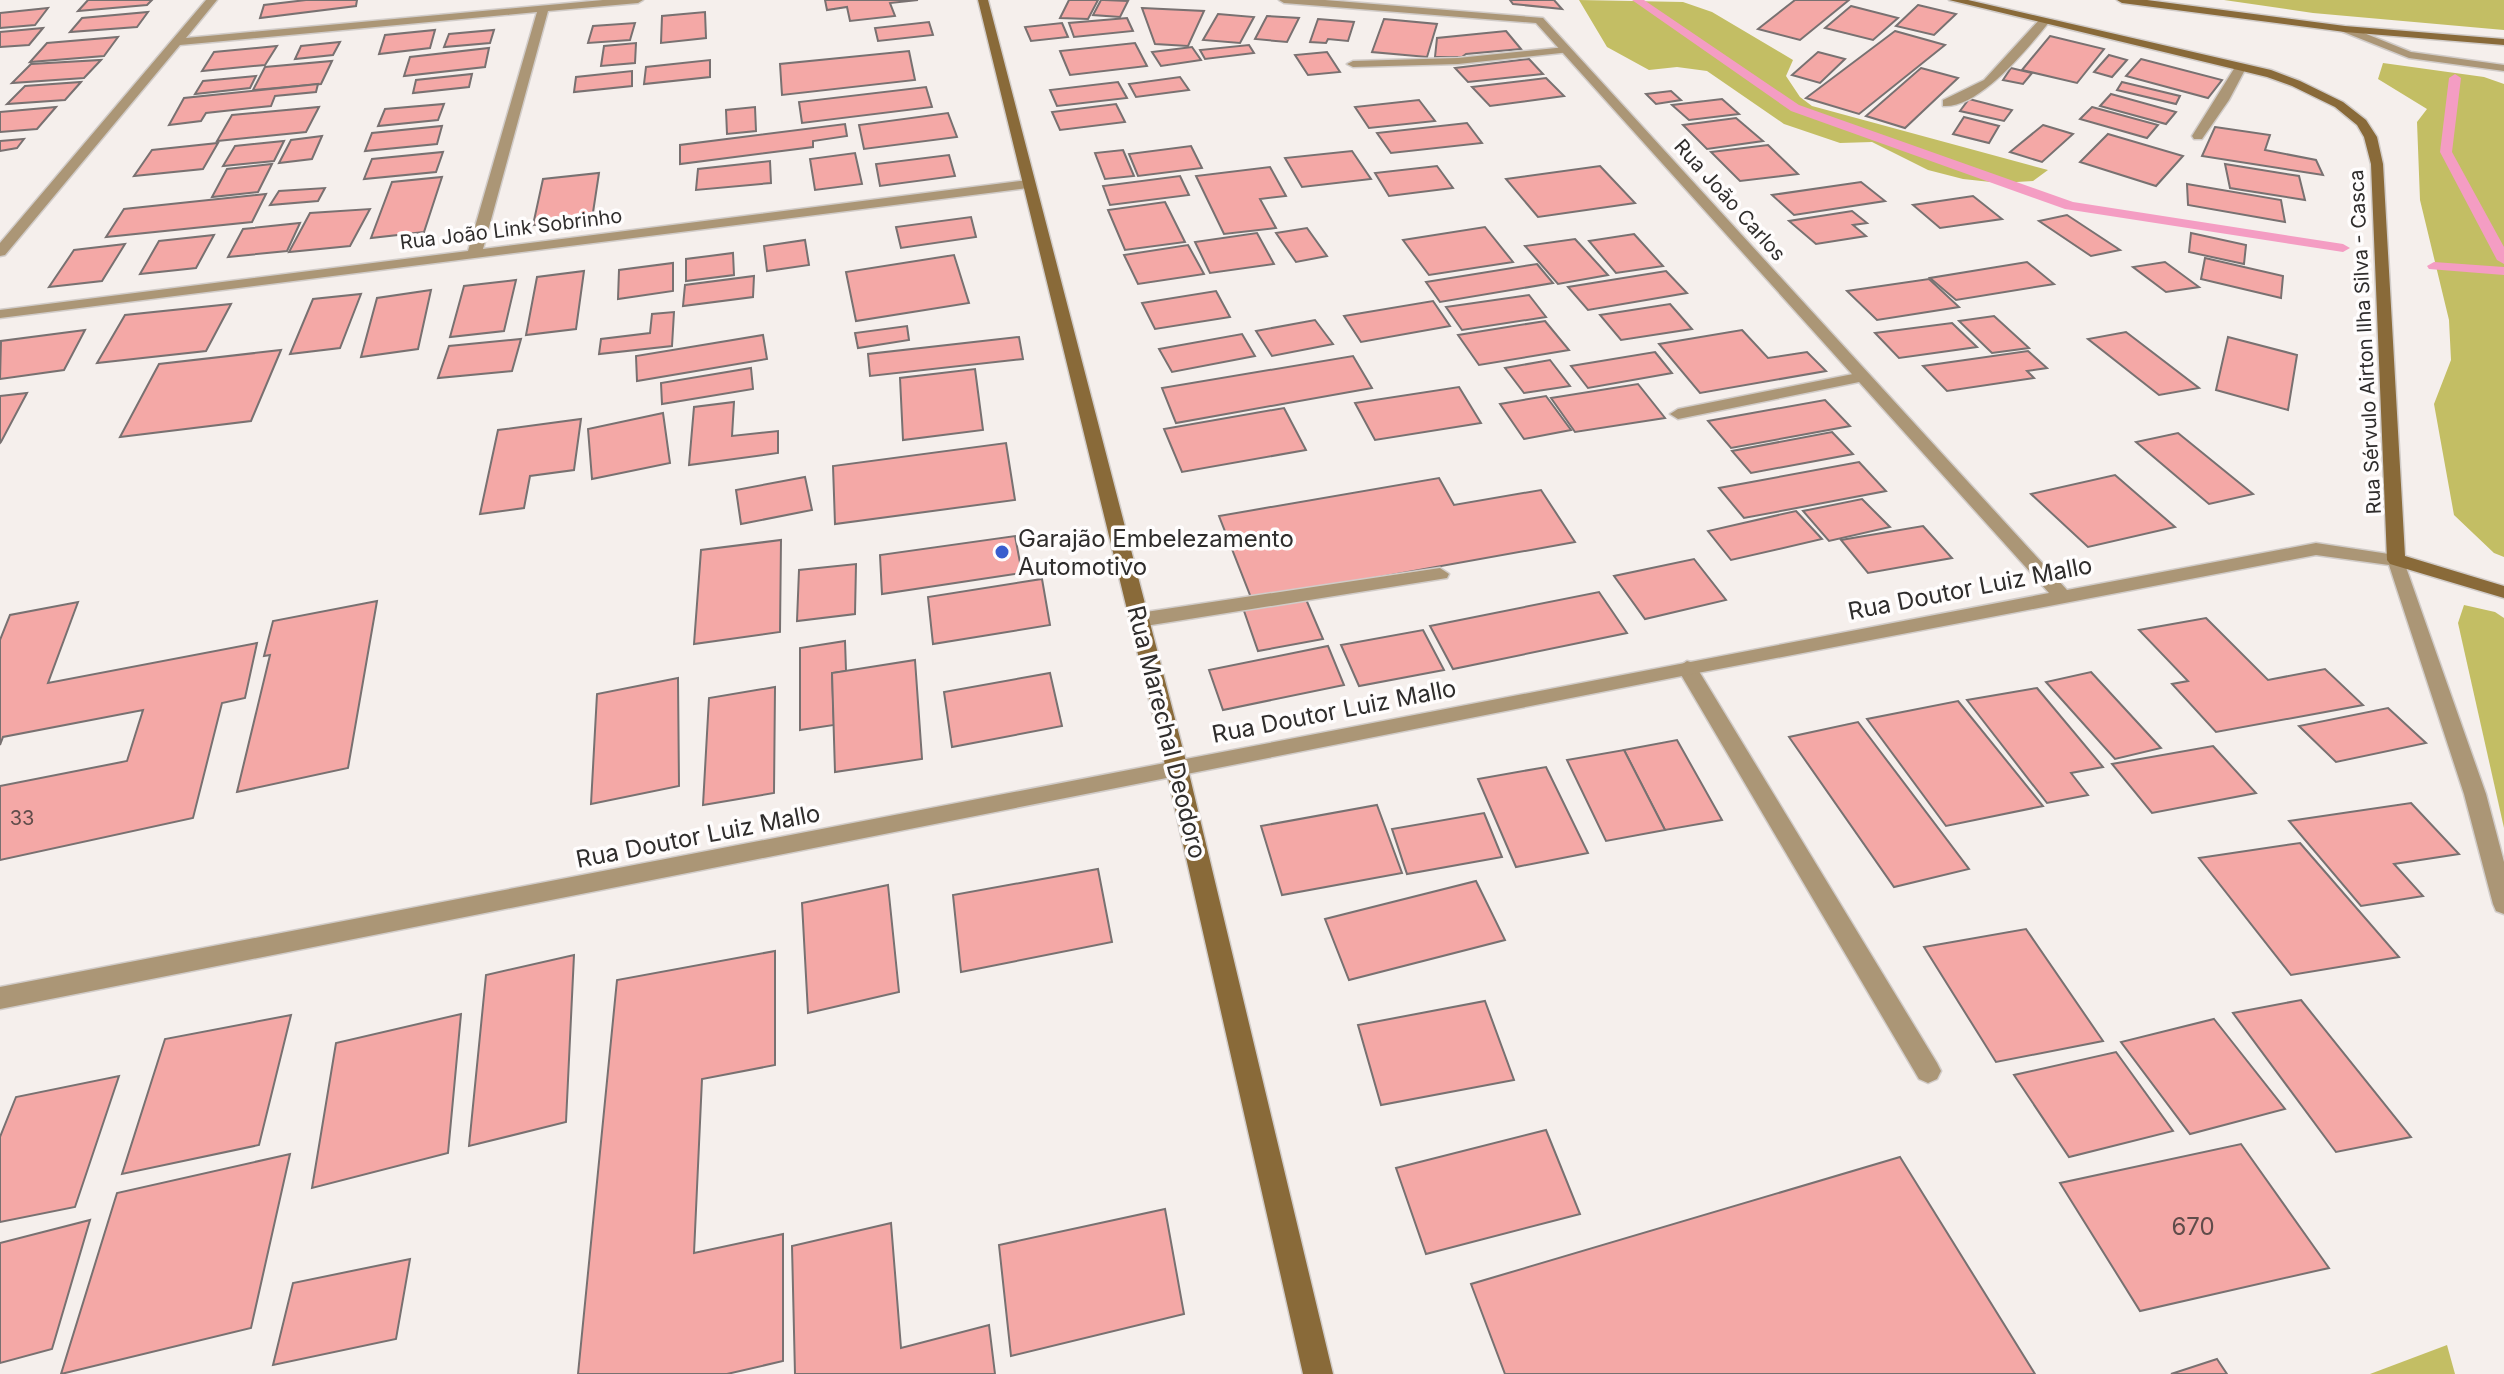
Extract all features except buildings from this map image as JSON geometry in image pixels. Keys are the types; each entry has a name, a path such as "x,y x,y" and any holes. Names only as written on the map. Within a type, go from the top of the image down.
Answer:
{"street":[{"path":"0,252 212,0"},
{"path":"177,42 638,0"},
{"name":"Rua Marechal Deodoro","path":"983,0 1177,769 1318,1374"},
{"name":"Rua João Carlos","path":"1284,0 1539,20 2063,597"},
{"name":"Rua Sérvulo Airton Ilha Silva - Casca","path":"1954,0 2241,66 2312,88 2342,107 2368,131 2377,164 2396,560"},
{"path":"2122,0 2345,29 2504,42"},
{"path":"474,254 543,9"},
{"path":"1947,103 1988,83 2044,21"},
{"path":"2345,29 2409,55 2504,68"},
{"path":"1353,64 1458,61 1566,50"},
{"path":"2198,136 2223,100 2241,66"},
{"name":"Rua João Link Sobrinho","path":"0,314 1028,184"},
{"path":"1678,414 1863,377"},
{"name":"Rua Doutor Luiz Mallo","path":"0,998 1687,668 2316,549 2396,560"},
{"path":"2396,560 2504,592"},
{"path":"2396,560 2475,794 2504,904"},
{"path":"1139,620 1440,574"},
{"path":"1687,668 1928,1071"}],"shaded area":[{"path":"1579,0 1683,2 1712,12 1793,60 1786,76 1800,97 1812,106 2048,170 2033,181 2000,183 1963,179 1928,170 1872,142 1840,143 1784,124 1707,71 1677,67 1649,70 1607,47"},
{"path":"2224,0 2504,0 2504,30 2313,13"},
{"path":"2383,63 2484,77 2504,84 2504,557 2494,553 2454,515 2434,404 2451,360 2449,320 2420,200 2417,122 2427,109 2378,79"},
{"path":"2464,605 2495,612 2504,618 2504,828 2458,623"},
{"path":"2447,1345 2455,1374 2370,1374"}],"waterway":[{"path":"1637,0 1795,108 2070,206 2343,248"},
{"path":"2455,78 2446,152 2504,260"},
{"path":"2434,266 2504,271"}],"place":[{"name":"Garajão Embelezamento Automotivo","path":"1002,552"}]}
